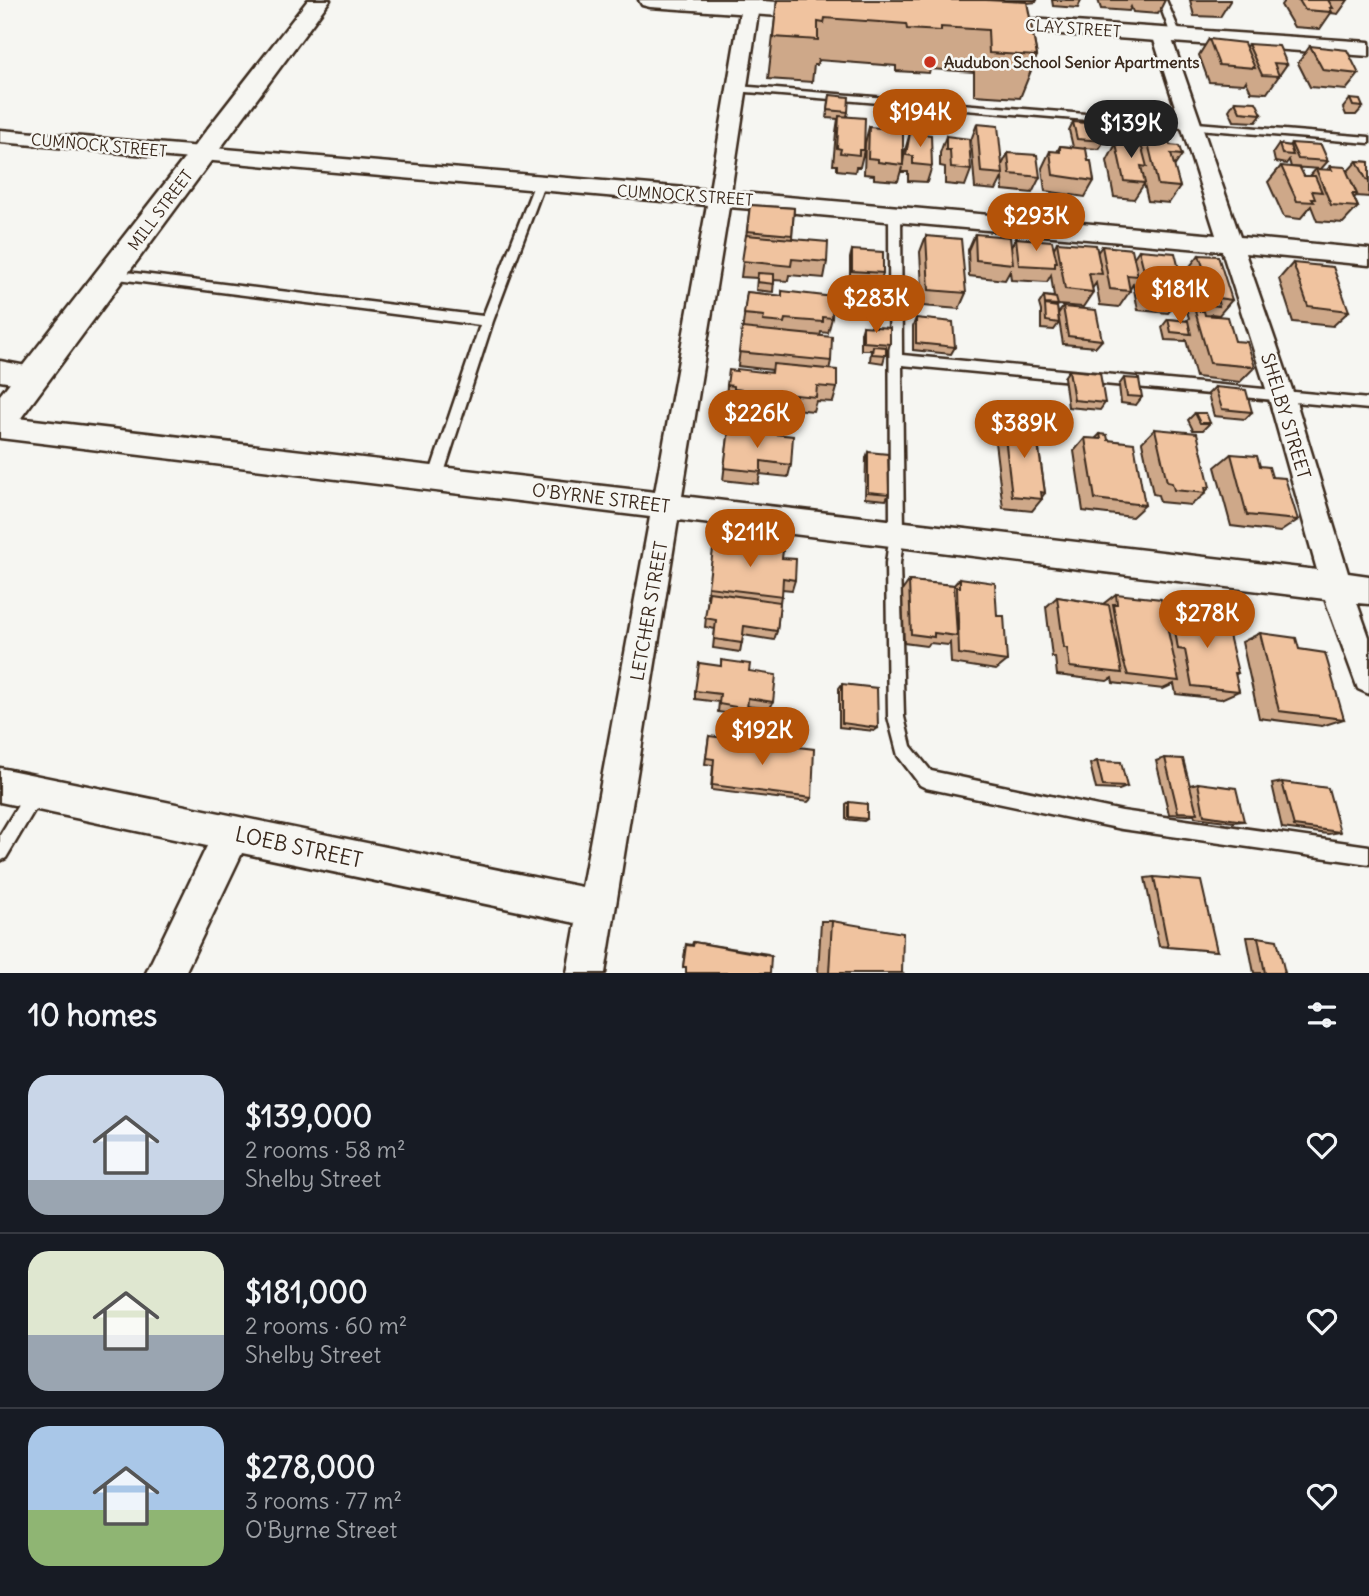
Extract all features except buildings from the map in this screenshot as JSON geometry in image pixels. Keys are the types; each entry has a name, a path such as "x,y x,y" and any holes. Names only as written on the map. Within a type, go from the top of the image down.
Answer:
{"street":[{"name":"MILL STREET","path":"0,420 320,0"},
{"path":"650,0 750,4 848,14"},
{"name":"LETCHER STREET","path":"586,973 720,197 750,4"},
{"name":"CLAY STREET","path":"957,21 1369,49"},
{"name":"SHELBY STREET","path":"1169,35 1192,127 1281,396 1338,586 1369,678"},
{"name":"CUMNOCK STREET","path":"0,136 539,185 720,197 1369,257"},
{"path":"0,371 33,376"},
{"name":"O'BYRNE STREET","path":"0,427 1369,590"},
{"name":"LOEB STREET","path":"0,785 597,909"},
{"path":"164,973 232,834"}],"lane":[{"path":"1162,0 1169,35"},
{"path":"737,89 1369,140"},
{"path":"435,479 487,321 539,185"},
{"path":"895,213 897,533 893,564 896,717 904,750 926,779 1122,820 1369,855"},
{"path":"110,274 487,321"},
{"path":"895,359 1369,404"},
{"path":"0,852 35,793"}],"place":[{"name":"Audubon School Senior Apartments","path":"930,62"}]}
